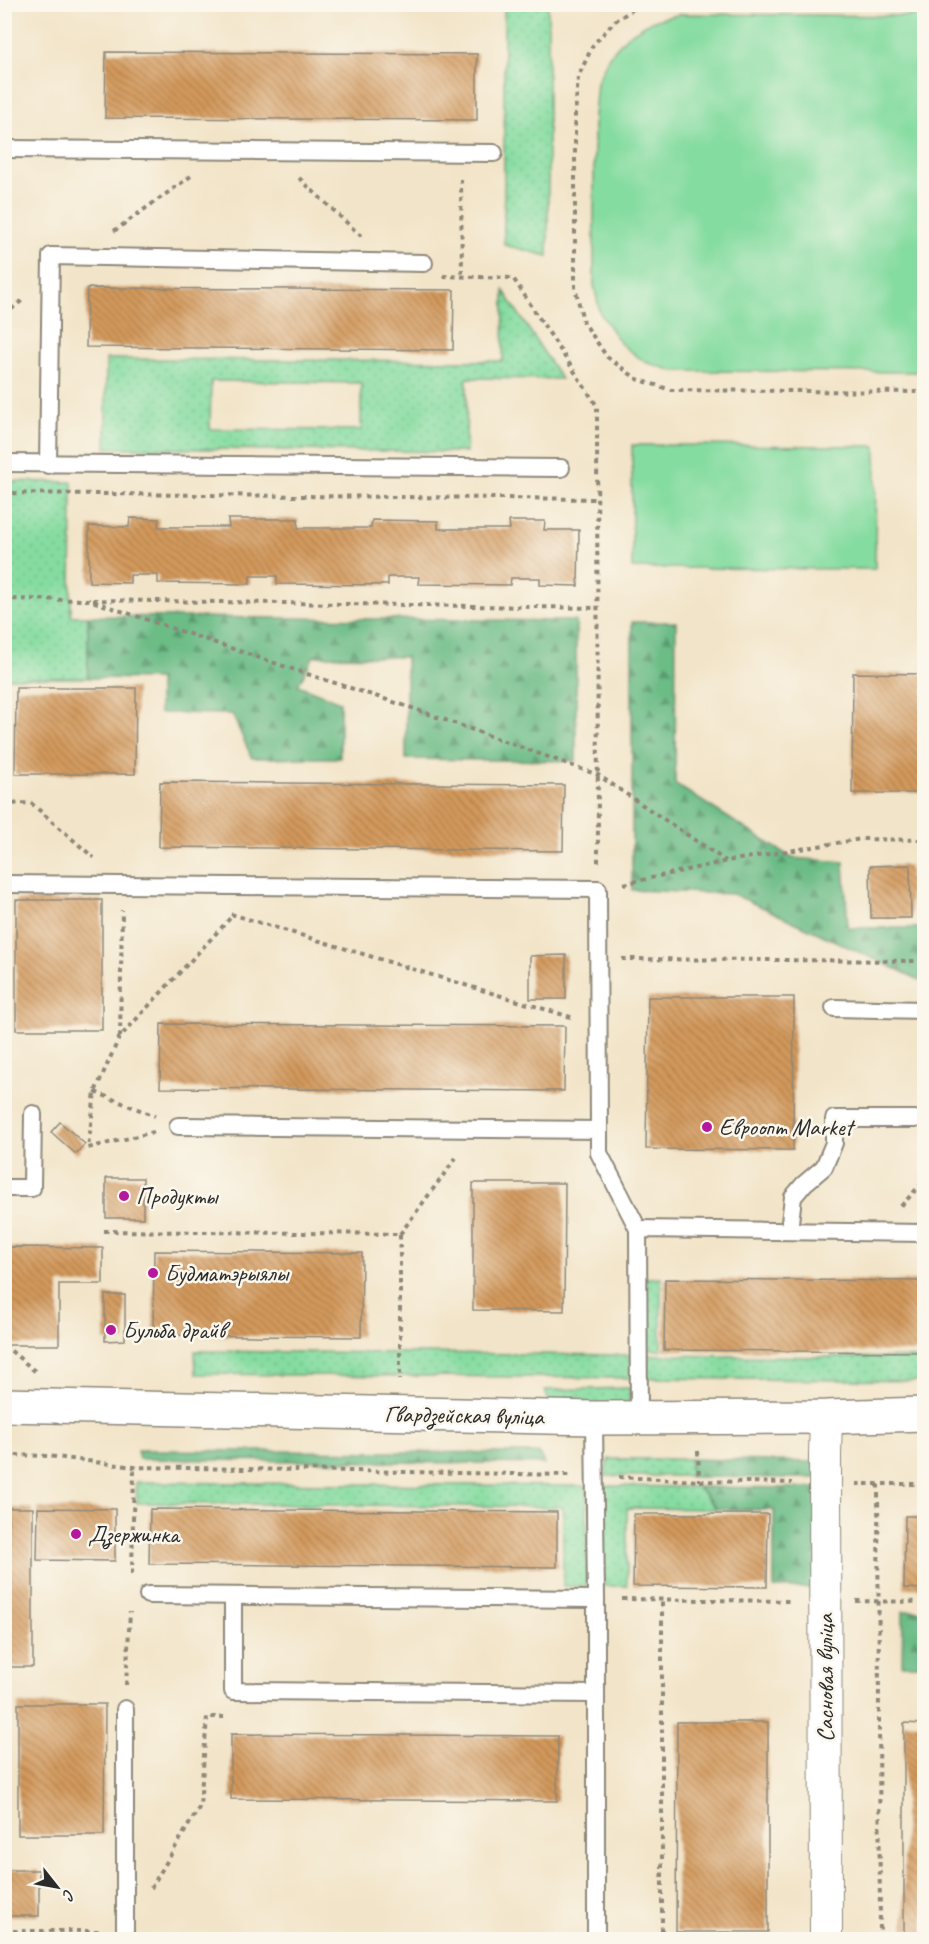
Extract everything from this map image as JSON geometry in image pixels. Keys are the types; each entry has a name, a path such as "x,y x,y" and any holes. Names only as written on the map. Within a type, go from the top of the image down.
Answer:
{"street":[{"name":"Гвардзейская вуліца","path":"4,1405 594,1418 826,1417 924,1414"},
{"name":"Сасновая вуліца","path":"826,1417 826,1940"}],"lane":[{"path":"4,149 494,153"},
{"path":"48,465 51,256 424,262"},
{"path":"4,464 561,468"},
{"path":"4,884 598,889 599,1153 638,1229 639,1418"},
{"path":"834,1008 924,1010"},
{"path":"4,1188 32,1188 33,1114"},
{"path":"789,1232 793,1197 824,1167 834,1143 834,1119 915,1119"},
{"path":"178,1126 599,1130"},
{"path":"638,1229 924,1233"},
{"path":"594,1418 596,1940"},
{"path":"148,1595 596,1599"},
{"path":"233,1596 233,1691 596,1694"},
{"path":"125,1709 125,1935"}],"path":[{"path":"4,63 7,4"},
{"path":"641,4 615,21 593,45 578,77 574,115 575,287 583,321 607,357 637,379 671,390 924,392"},
{"path":"461,153 462,277 513,278 597,406 598,889 727,861 861,839 924,840"},
{"path":"4,493 597,499"},
{"path":"4,599 598,608"},
{"path":"89,600 412,708 598,775 727,861"},
{"path":"4,804 31,803 123,885 120,1038"},
{"path":"178,1126 88,1148 95,1092 120,1038 261,886"},
{"path":"222,911 598,1025"},
{"path":"598,959 924,961"},
{"path":"95,1092 178,1126"},
{"path":"400,1380 400,1234 477,1128"},
{"path":"104,1231 400,1234"},
{"path":"4,1467 14,1455 48,1456 134,1467 594,1476 699,1481 924,1484"},
{"path":"878,1484 880,1940"},
{"path":"596,1599 924,1602"},
{"path":"662,1600 662,1940"},
{"path":"4,1931 125,1935 200,1806 207,1717 230,1717"}],"green space":[{"path":"504,5 548,5 548,256 504,245"},
{"path":"681,14 924,16 924,372 674,371 645,362 621,344 600,313 594,285 594,116 597,82 609,56 627,36 651,21"},
{"path":"504,291 561,379 467,378 466,452 106,448 106,359 503,361","holes":["211,381 361,383 361,430 210,429"]},
{"path":"632,445 876,446 875,569 632,568"},
{"path":"5,481 72,482 71,616 88,616 88,678 6,678"},
{"path":"88,616 576,621 576,761 406,759 406,657 314,656 298,685 340,702 340,758 252,758 232,714 159,713 159,679 88,678"},
{"path":"632,622 676,622 675,784 792,858 844,862 848,928 924,928 924,982 733,894 632,890"},
{"path":"645,1278 661,1278 661,1350 645,1350"},
{"path":"195,1351 633,1355 633,1378 196,1374"},
{"path":"645,1355 924,1358 924,1381 645,1378"},
{"path":"630,1388 629,1408 550,1405 545,1390"},
{"path":"137,1450 538,1453 545,1464 139,1459"},
{"path":"609,1459 690,1459 690,1476 604,1476"},
{"path":"690,1459 813,1462 816,1478 690,1477"},
{"path":"136,1482 587,1486 587,1586 563,1586 563,1507 137,1503"},
{"path":"603,1486 698,1487 716,1509 627,1508 627,1586 604,1586"},
{"path":"698,1487 816,1488 817,1588 774,1588 774,1510 717,1509"},
{"path":"903,1611 924,1611 924,1665 902,1665"}],"building":[{"path":"106,52 477,54 477,120 105,118"},
{"path":"87,288 454,290 453,350 86,347"},
{"path":"130,518 159,519 158,527 229,527 228,519 298,519 298,528 371,528 372,520 438,521 438,529 510,529 509,521 545,521 544,530 579,530 578,586 540,585 540,578 511,578 510,585 418,584 419,577 388,577 388,585 277,584 277,576 250,576 250,584 158,583 158,575 130,575 130,583 89,582 89,526 129,527"},
{"path":"853,673 924,674 924,793 852,793"},
{"path":"16,688 136,688 135,774 15,774"},
{"path":"160,782 564,785 563,851 159,847"},
{"path":"910,865 911,918 871,918 870,866"},
{"path":"16,900 102,900 102,1030 16,1030"},
{"path":"566,955 566,999 530,999 530,956"},
{"path":"648,997 794,997 793,1150 646,1149"},
{"path":"161,1024 565,1026 564,1091 160,1088"},
{"path":"60,1122 85,1144 76,1154 51,1132"},
{"path":"106,1178 143,1178 143,1218 106,1218"},
{"path":"473,1183 565,1183 564,1311 473,1310"},
{"path":"8,1247 103,1248 103,1284 59,1284 59,1345 7,1345"},
{"path":"154,1251 362,1253 361,1337 153,1335"},
{"path":"665,1279 924,1281 924,1352 664,1350"},
{"path":"105,1295 125,1295 125,1340 105,1341"},
{"path":"8,1508 33,1508 33,1667 8,1667"},
{"name":"Дзержинка","path":"38,1508 115,1509 115,1561 37,1560"},
{"path":"150,1509 557,1512 557,1567 149,1564"},
{"path":"634,1514 768,1514 767,1587 633,1586"},
{"path":"905,1516 924,1516 924,1589 904,1588"},
{"path":"18,1704 105,1704 104,1835 18,1835"},
{"path":"677,1722 768,1722 768,1932 676,1932"},
{"path":"904,1723 924,1724 924,1935 904,1934"},
{"path":"231,1734 558,1736 557,1801 231,1799"},
{"path":"9,1870 39,1870 39,1916 8,1916"}],"place":[{"name":"Евроопт Market","path":"707,1127"},
{"name":"Продукты","path":"124,1196"},
{"name":"Будматэрыялы","path":"153,1273"},
{"name":"Бульба драйв","path":"111,1330"},
{"name":"Дзержинка","path":"76,1534"}]}
